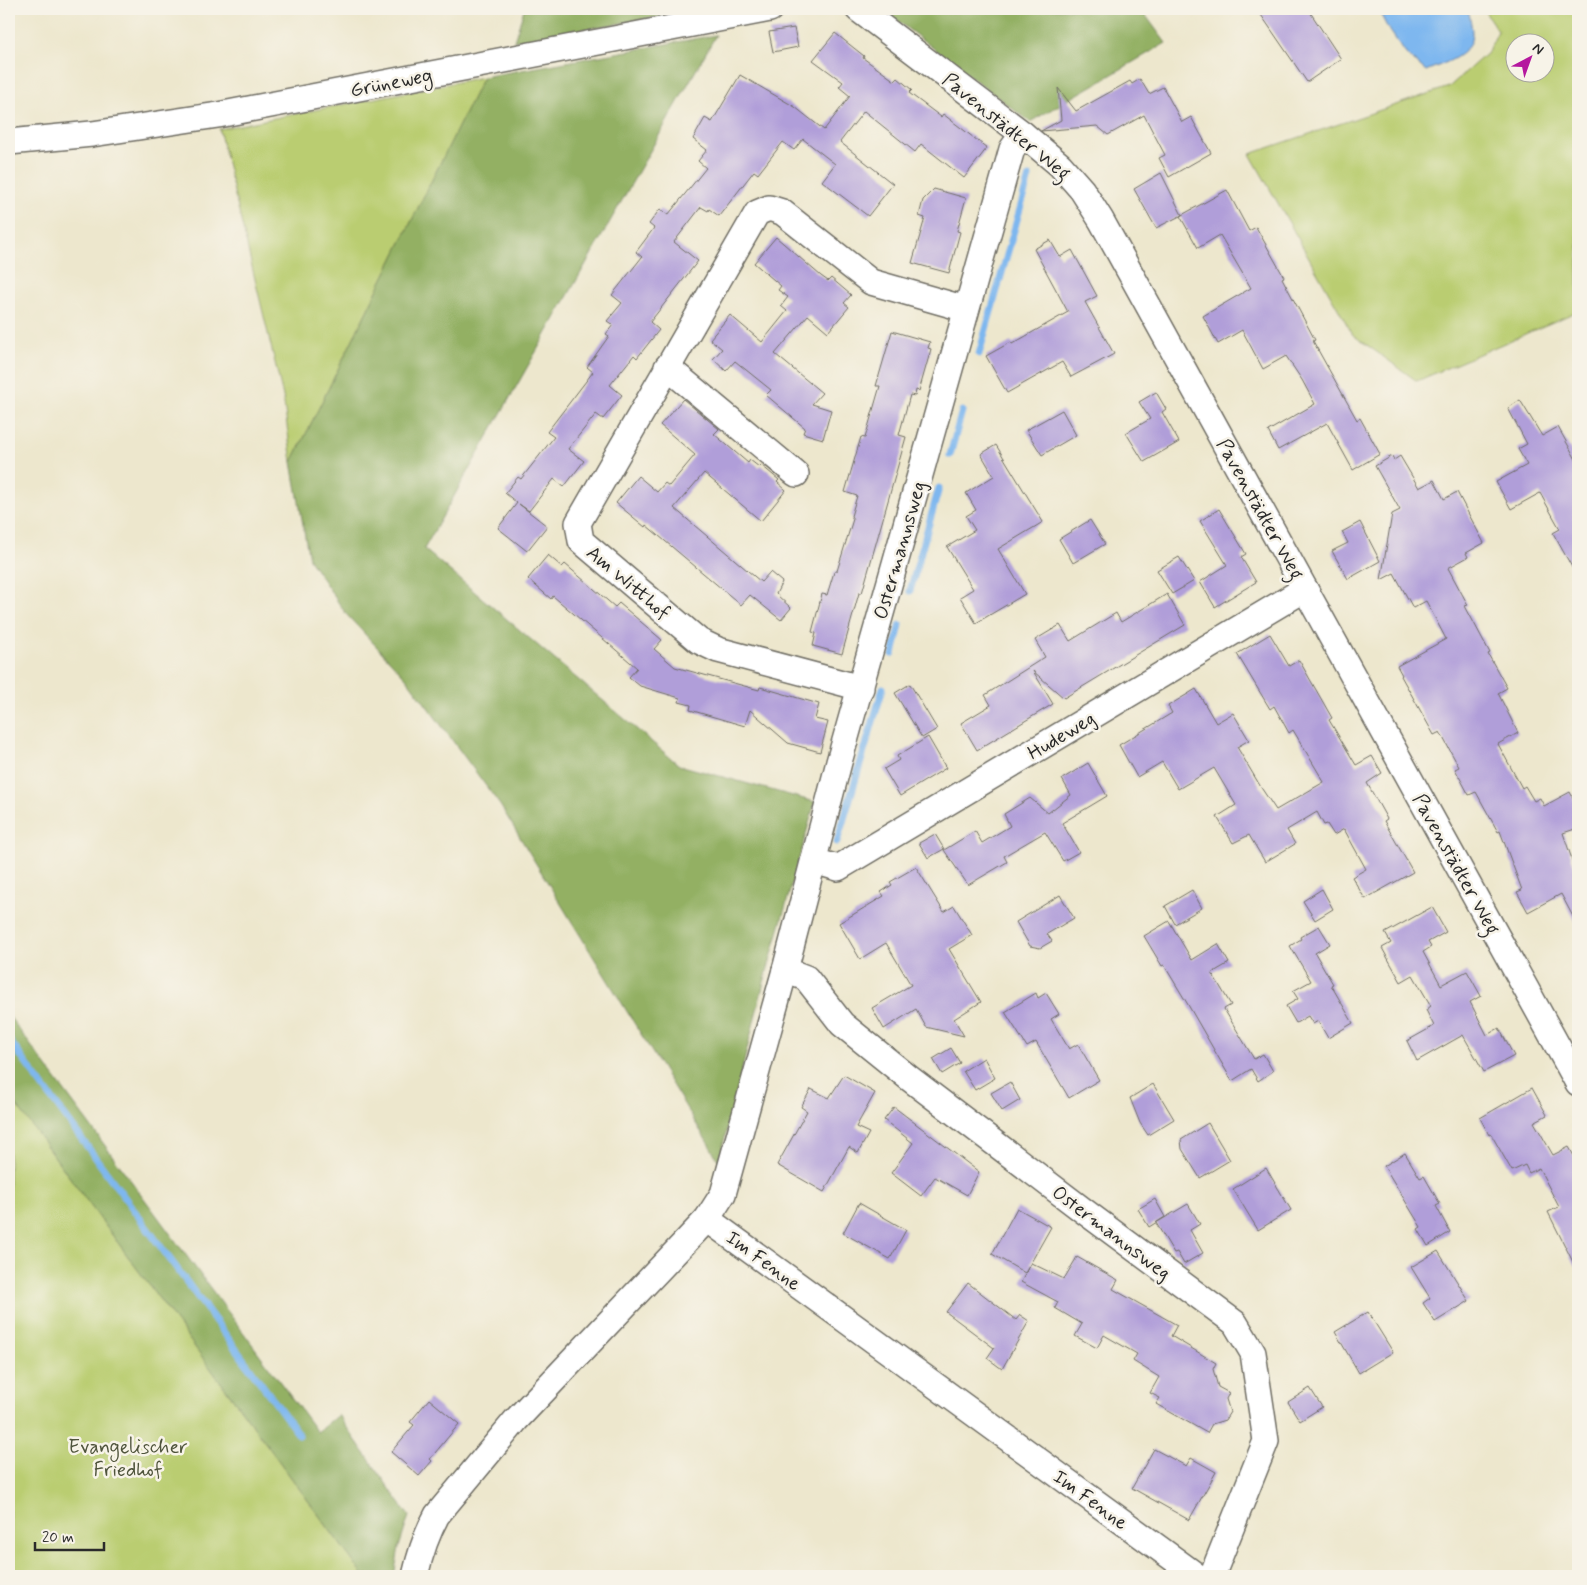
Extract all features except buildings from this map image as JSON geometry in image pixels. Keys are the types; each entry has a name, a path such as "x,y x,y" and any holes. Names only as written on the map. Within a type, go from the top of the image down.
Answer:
{"street":[{"name":"Grüneweg","path":"9,142 92,134 218,116 770,9"},
{"name":"Pavenstädter Weg","path":"858,9 1023,134 1060,165 1087,197 1578,1083"},
{"name":"Ostermannsweg","path":"707,1219 723,1194 785,970 839,762 966,308 1012,149 1023,134"},
{"name":"Am Witthof","path":"861,688 718,650 699,641 581,541 578,523 757,213 768,208 782,212 871,282 966,308"},
{"path":"667,367 796,474"},
{"name":"Hudeweg","path":"814,861 838,868 1305,589"},
{"name":"Ostermannsweg","path":"785,970 806,978 842,1024 902,1072 1235,1323 1253,1354 1266,1441 1212,1576"},
{"name":"Im Fenne","path":"415,1576 420,1554 437,1515 516,1420 707,1219 1197,1576"}],"green space":[{"path":"524,9 706,9 514,41"},
{"path":"882,9 1141,9 1166,43 1030,122"},
{"path":"1483,9 1578,9 1578,311 1417,381 1353,335 1250,154 1449,87 1488,52 1498,31"},
{"path":"716,35 424,549 679,765 815,802 763,986 719,1161 500,805 407,679 346,614 309,559 292,462 483,77"},
{"path":"483,77 292,462 283,396 219,129"},
{"path":"9,1016 317,1432 338,1415 409,1516 399,1547 394,1576 363,1575 9,1095"},
{"name":"Evangelischer Friedhof","path":"9,1095 346,1552 364,1576 9,1576"}],"water":[{"path":"1378,9 1466,9 1471,24 1472,35 1470,43 1466,50 1452,60 1426,71 1406,54 1386,25"}],"waterway":[{"path":"979,354 1029,177"},
{"path":"950,455 962,411"},
{"path":"910,591 939,488"},
{"path":"893,654 900,625"},
{"path":"837,842 883,688"},
{"path":"9,1040 299,1435"}]}
